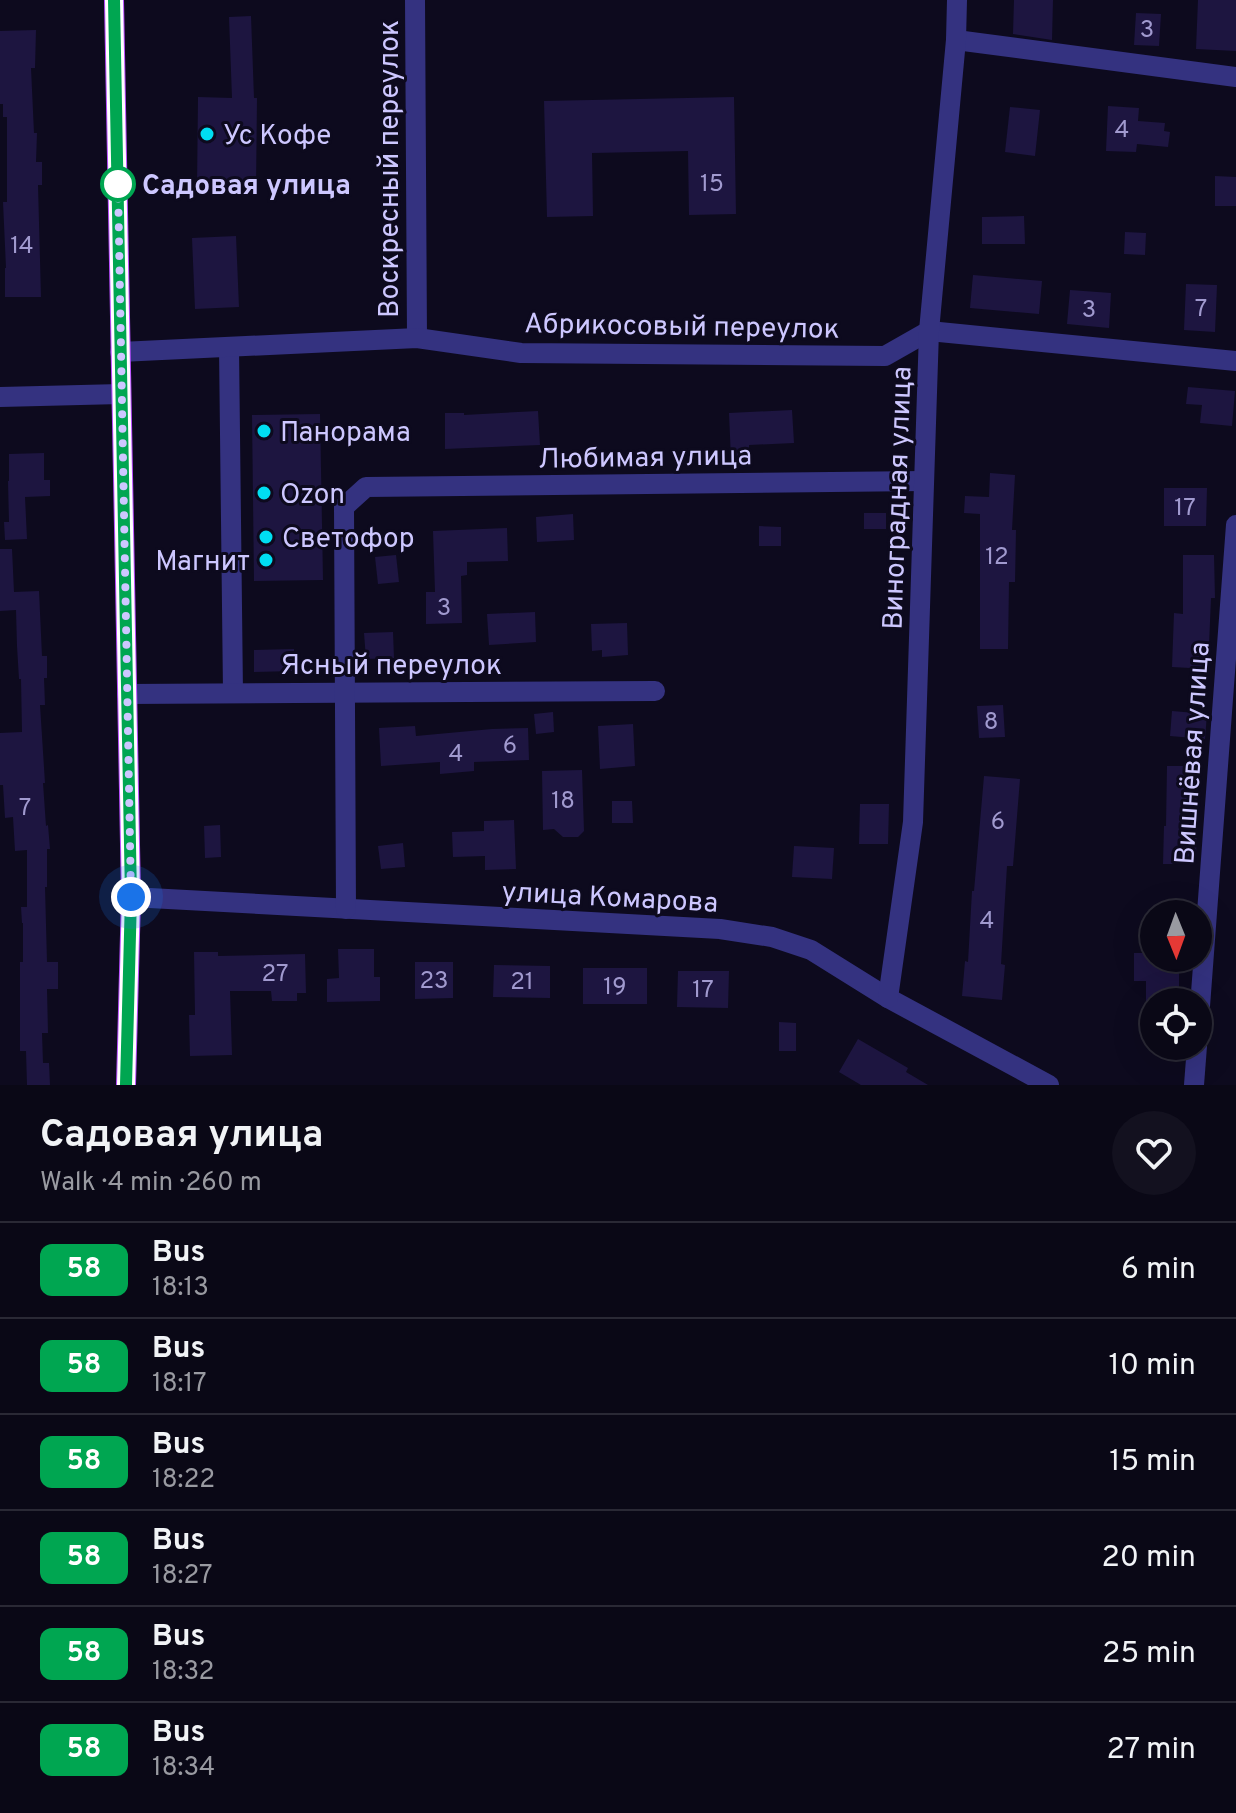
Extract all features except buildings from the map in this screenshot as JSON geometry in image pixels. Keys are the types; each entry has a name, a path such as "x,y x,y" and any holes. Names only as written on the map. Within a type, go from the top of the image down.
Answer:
{"main road":[{"path":"114,0 131,897 126,1085"}],"street":[{"name":"Воскресный переулок","path":"415,0 417,338"},
{"name":"Виноградная улица","path":"888,998 913,822 929,331 957,0"},
{"path":"956,40 1236,77"},
{"name":"Абрикосовый переулок","path":"120,352 417,338 521,353 885,356 929,331"},
{"path":"929,331 1236,361"},
{"path":"229,347 233,693"},
{"path":"0,397 121,394"},
{"name":"Любимая улица","path":"345,692 344,507 366,487 924,481"},
{"name":"Вишнёвая улица","path":"1201,988 1236,525"},
{"name":"Ясный переулок","path":"127,694 655,691"},
{"path":"345,692 346,909"},
{"name":"улица Комарова","path":"131,897 720,929 772,937 811,950 888,998 1049,1085"},
{"path":"1194,1085 1196,1060"}],"bus line":[{"name":"58","path":"114,0 131,897 126,1085"}],"place":[{"name":"Ус Кофе","path":"207,134"},
{"name":"Садовая улица","path":"118,184"},
{"name":"Панорама","path":"264,431"},
{"name":"Ozon","path":"264,493"},
{"name":"Светофор","path":"266,537"},
{"name":"Магнит","path":"266,560"}],"route":[{"path":"118,184 131,897"}]}
